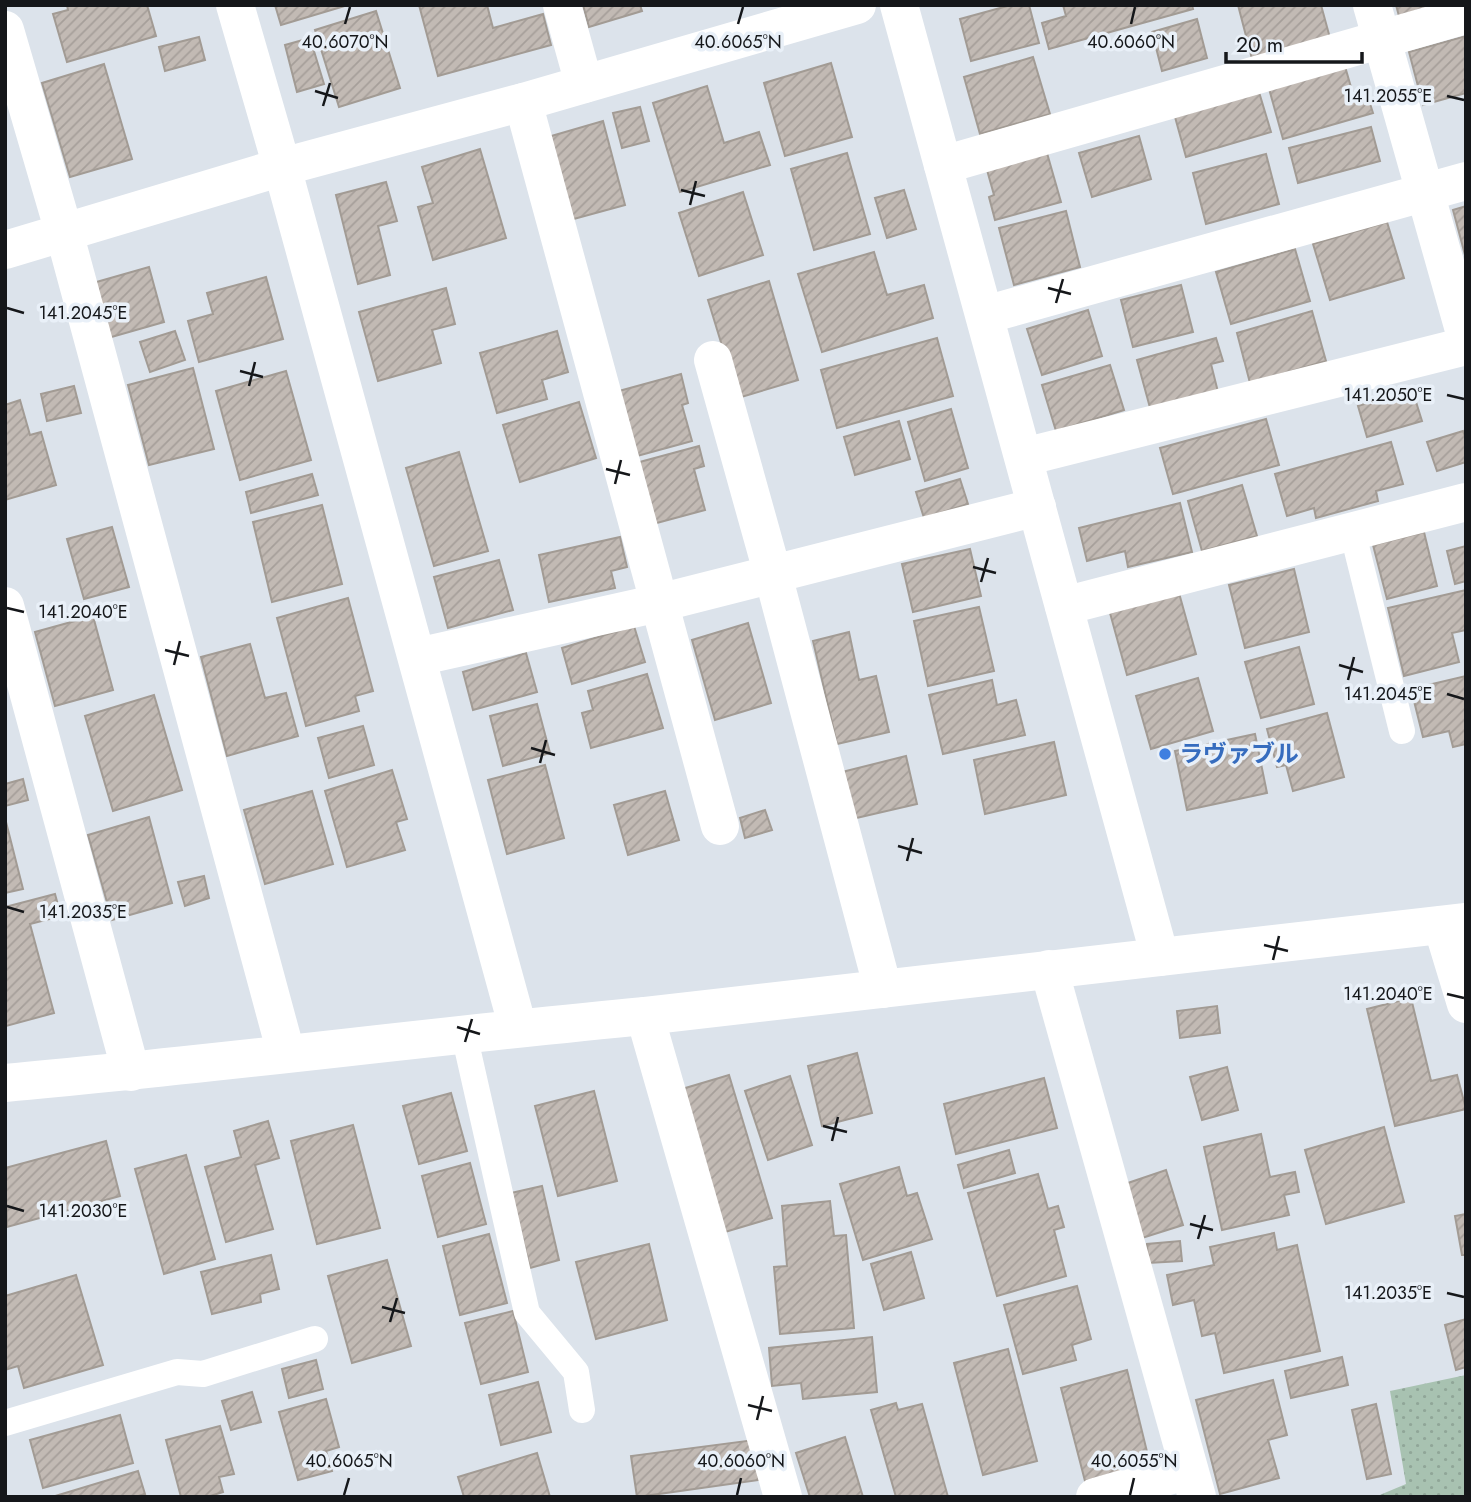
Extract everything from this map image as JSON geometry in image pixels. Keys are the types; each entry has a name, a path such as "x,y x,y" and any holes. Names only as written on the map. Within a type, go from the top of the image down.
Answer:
{"street":[{"path":"235,5 282,167 518,1028"},
{"path":"562,5 584,84"},
{"path":"5,250 282,167 523,102 858,5"},
{"path":"898,5 1160,957"},
{"path":"943,165 1376,22 1466,15"},
{"path":"1376,22 1466,337"},
{"path":"5,30 64,232 286,1053"},
{"path":"523,102 720,826"},
{"path":"985,315 1466,181"},
{"path":"1024,457 1466,346"},
{"path":"713,360 774,575 883,989"},
{"path":"1064,606 1466,502"},
{"path":"417,657 659,603 1037,507"},
{"path":"5,606 131,1072"},
{"path":"5,1083 131,1072 286,1053 645,1016 1454,924 1466,1004"},
{"path":"1049,970 1193,1484 1095,1497"},
{"path":"645,1016 783,1497"}],"lane":[{"path":"1352,530 1402,731"},
{"path":"464,1034 527,1313 576,1372 582,1410"},
{"path":"5,1423 177,1372 203,1374 315,1339"}],"green space":[{"path":"1466,1375 1466,1497 1375,1497 1406,1484 1390,1391"}],"building":[{"path":"67,5 147,5 156,36 67,62 53,14 68,10"},
{"path":"275,5 348,5 281,25"},
{"path":"419,5 487,5 493,28 543,14 551,45 438,76"},
{"path":"583,5 640,5 642,11 589,27"},
{"path":"1011,5 1029,5 1039,43 971,61 960,19"},
{"path":"1063,5 1192,5 1193,9 1049,49 1042,23 1066,16"},
{"path":"1238,5 1321,5 1330,38 1252,59"},
{"path":"1396,5 1436,5 1399,16"},
{"path":"376,11 400,88 339,107 315,30"},
{"path":"1197,19 1207,58 1162,71 1152,32"},
{"path":"1466,36 1466,93 1423,105 1409,52"},
{"path":"199,37 205,60 165,71 159,47"},
{"path":"310,38 324,84 297,92 285,45"},
{"path":"1033,57 1050,114 980,134 964,77"},
{"path":"831,63 852,137 785,156 764,83"},
{"path":"1344,63 1353,94 1366,91 1373,113 1283,139 1268,85"},
{"path":"104,64 132,159 70,177 42,83"},
{"path":"707,86 724,143 759,132 770,165 680,192 653,103"},
{"path":"1259,92 1271,132 1186,157 1175,117"},
{"path":"640,107 649,141 622,148 613,113"},
{"path":"603,121 625,205 570,220 548,137"},
{"path":"1371,127 1380,161 1298,183 1289,148"},
{"path":"1139,136 1151,179 1092,197 1079,153"},
{"path":"480,149 506,238 433,260 418,207 433,203 422,167"},
{"path":"847,153 870,234 814,250 791,169"},
{"path":"1047,153 1061,202 995,220 989,197 994,195 987,170"},
{"path":"1266,154 1279,204 1206,224 1193,173"},
{"path":"386,182 397,221 378,226 390,275 358,284 336,195"},
{"path":"904,190 916,229 887,238 875,198"},
{"path":"743,192 763,255 699,276 679,213"},
{"path":"1466,206 1466,255 1465,255 1453,210"},
{"path":"1066,211 1080,267 1014,285 999,228"},
{"path":"1387,222 1404,278 1330,300 1313,244"},
{"path":"1295,249 1310,301 1231,324 1216,272"},
{"path":"874,252 887,295 924,285 933,318 822,352 798,274"},
{"path":"149,267 164,322 108,338 93,283"},
{"path":"266,277 283,339 199,362 188,321 213,314 207,293"},
{"path":"769,281 798,380 738,398 708,300"},
{"path":"1181,285 1193,332 1133,347 1121,300"},
{"path":"446,288 455,324 432,330 441,363 378,381 359,312"},
{"path":"1088,310 1102,356 1042,375 1027,329"},
{"path":"1312,311 1326,361 1250,383 1237,333"},
{"path":"175,331 185,360 150,372 140,342"},
{"path":"557,331 568,372 542,380 547,399 497,413 480,353"},
{"path":"937,338 953,396 837,428 821,370"},
{"path":"1216,338 1223,361 1211,364 1219,396 1152,415 1137,360"},
{"path":"1110,365 1124,410 1056,431 1042,385"},
{"path":"193,368 214,449 149,465 128,385"},
{"path":"286,371 311,460 240,480 216,391"},
{"path":"681,374 688,403 682,405 692,441 637,456 619,391"},
{"path":"74,386 81,413 47,421 41,394"},
{"path":"1412,389 1422,421 1367,437 1358,406"},
{"path":"20,400 30,435 41,432 56,485 5,500 5,405"},
{"path":"579,402 596,458 520,482 503,425"},
{"path":"951,409 968,468 925,481 908,422"},
{"path":"1266,419 1279,465 1173,494 1160,448"},
{"path":"899,421 910,459 855,475 844,437"},
{"path":"1463,431 1466,439 1466,462 1437,471 1427,442"},
{"path":"1391,442 1403,484 1376,491 1378,501 1316,518 1314,508 1287,516 1275,474"},
{"path":"699,446 704,466 694,469 705,510 653,524 636,463"},
{"path":"459,452 488,551 434,566 406,468"},
{"path":"312,474 318,495 251,513 246,492"},
{"path":"960,479 968,504 924,518 916,492"},
{"path":"1242,485 1257,536 1202,551 1188,501"},
{"path":"1180,503 1192,552 1128,567 1125,551 1087,561 1079,528"},
{"path":"322,505 342,584 272,602 253,522"},
{"path":"112,527 129,587 84,599 67,539"},
{"path":"1424,532 1437,586 1387,599 1373,545"},
{"path":"620,537 627,567 611,571 615,588 549,602 539,555"},
{"path":"1466,546 1466,581 1455,584 1447,551"},
{"path":"970,549 981,596 913,612 902,564"},
{"path":"499,560 513,610 448,628 434,577"},
{"path":"1294,569 1309,632 1245,648 1229,585"},
{"path":"1466,590 1466,630 1452,633 1459,662 1404,676 1388,608"},
{"path":"1179,593 1196,654 1127,675 1110,613"},
{"path":"348,598 373,691 355,696 359,711 306,726 277,618"},
{"path":"979,607 994,671 928,686 914,621"},
{"path":"93,616 113,690 55,706 35,632"},
{"path":"748,623 771,703 715,720 692,640"},
{"path":"634,626 645,662 572,684 562,648"},
{"path":"849,632 859,680 876,676 889,732 837,744 813,641"},
{"path":"250,644 265,698 286,693 298,736 227,756 201,657"},
{"path":"1299,647 1314,704 1261,718 1245,662"},
{"path":"526,653 537,692 473,710 463,672"},
{"path":"647,674 663,728 591,748 582,713 593,710 588,691"},
{"path":"1466,676 1466,744 1453,747 1449,731 1423,737 1411,689"},
{"path":"1198,678 1213,731 1151,749 1136,696"},
{"path":"992,680 997,705 1016,700 1025,735 943,754 929,695"},
{"path":"154,695 182,790 113,811 85,716"},
{"path":"537,704 550,753 503,766 490,716"},
{"path":"1327,713 1344,777 1293,791 1286,765 1277,767 1267,729"},
{"path":"363,726 374,765 329,778 318,738"},
{"path":"1255,734 1267,793 1187,810 1175,751"},
{"path":"1054,742 1066,795 985,814 974,760"},
{"path":"906,756 917,804 852,819 842,772"},
{"path":"545,765 564,838 507,854 488,780"},
{"path":"392,770 407,819 396,822 405,850 347,867 325,791"},
{"path":"23,779 28,800 5,806 5,784"},
{"path":"312,791 333,864 265,884 244,810"},
{"path":"665,791 679,840 628,855 614,805"},
{"path":"765,810 772,830 745,838 740,818"},
{"path":"149,817 172,903 112,920 88,835"},
{"path":"5,818 23,889 5,893"},
{"path":"204,876 209,898 185,906 178,882"},
{"path":"55,894 61,916 30,924 54,1013 6,1026 5,907"},
{"path":"1411,998 1431,1081 1457,1075 1466,1109 1395,1126 1367,1009"},
{"path":"1217,1006 1220,1033 1180,1038 1177,1011"},
{"path":"857,1053 872,1113 822,1126 808,1066"},
{"path":"1227,1067 1238,1110 1202,1120 1190,1077"},
{"path":"729,1075 772,1218 725,1232 682,1089"},
{"path":"790,1076 812,1145 768,1160 745,1091"},
{"path":"1044,1078 1057,1128 956,1154 944,1104"},
{"path":"594,1091 617,1181 558,1196 535,1106"},
{"path":"451,1093 467,1151 419,1164 403,1106"},
{"path":"268,1121 279,1158 255,1165 273,1229 226,1242 205,1167 241,1157 234,1131"},
{"path":"353,1125 380,1228 317,1244 291,1141"},
{"path":"1384,1127 1404,1202 1326,1224 1305,1150"},
{"path":"1261,1134 1270,1177 1295,1172 1299,1192 1284,1195 1289,1215 1222,1230 1204,1147"},
{"path":"106,1141 120,1196 7,1227 5,1168"},
{"path":"1009,1150 1015,1173 964,1188 958,1165"},
{"path":"186,1155 215,1259 164,1274 135,1169"},
{"path":"470,1163 486,1224 438,1237 422,1176"},
{"path":"899,1167 907,1196 917,1193 932,1239 863,1260 840,1184"},
{"path":"1166,1170 1183,1225 1142,1238 1125,1184"},
{"path":"1038,1174 1048,1209 1058,1206 1064,1227 1054,1230 1066,1276 997,1296 968,1193"},
{"path":"542,1186 559,1260 530,1268 511,1193"},
{"path":"830,1201 834,1236 846,1235 854,1328 780,1334 774,1267 787,1266 782,1206"},
{"path":"1466,1214 1466,1255 1462,1255 1455,1216"},
{"path":"1274,1233 1277,1250 1297,1245 1320,1351 1224,1373 1215,1333 1202,1336 1194,1300 1173,1305 1167,1275 1214,1265 1210,1247"},
{"path":"489,1234 507,1303 460,1315 443,1246"},
{"path":"1180,1241 1182,1261 1148,1263 1147,1244"},
{"path":"649,1244 667,1320 596,1339 576,1262"},
{"path":"911,1252 924,1298 884,1310 871,1264"},
{"path":"271,1255 279,1289 260,1294 261,1302 212,1314 201,1272"},
{"path":"387,1260 411,1346 352,1363 328,1276"},
{"path":"76,1275 103,1365 24,1388 18,1366 5,1370 5,1296"},
{"path":"1077,1286 1091,1339 1072,1345 1076,1360 1023,1374 1004,1305"},
{"path":"513,1311 528,1372 481,1384 465,1323"},
{"path":"1466,1319 1466,1367 1456,1370 1445,1325"},
{"path":"872,1337 877,1392 803,1399 801,1383 772,1386 769,1348"},
{"path":"1008,1349 1037,1461 983,1475 954,1363"},
{"path":"1342,1357 1348,1385 1291,1398 1285,1371"},
{"path":"316,1360 323,1389 289,1398 282,1369"},
{"path":"1127,1370 1150,1464 1085,1481 1061,1388"},
{"path":"1273,1380 1287,1435 1268,1440 1279,1478 1220,1494 1196,1400"},
{"path":"538,1382 551,1432 501,1445 489,1395"},
{"path":"252,1392 261,1422 231,1430 222,1401"},
{"path":"326,1399 339,1447 326,1451 332,1471 298,1480 279,1412"},
{"path":"896,1403 898,1410 922,1404 948,1497 896,1497 871,1410"},
{"path":"1376,1404 1391,1474 1367,1479 1352,1410"},
{"path":"120,1415 133,1463 43,1488 30,1440"},
{"path":"220,1426 234,1474 219,1477 223,1492 207,1497 181,1497 166,1440"},
{"path":"845,1437 863,1497 810,1497 796,1453"},
{"path":"754,1440 759,1480 637,1497 631,1456"},
{"path":"537,1453 550,1497 464,1497 458,1477"},
{"path":"138,1471 145,1494 135,1497 52,1497"}],"place":[{"name":"ラヴァブル","path":"1165,754"}]}
